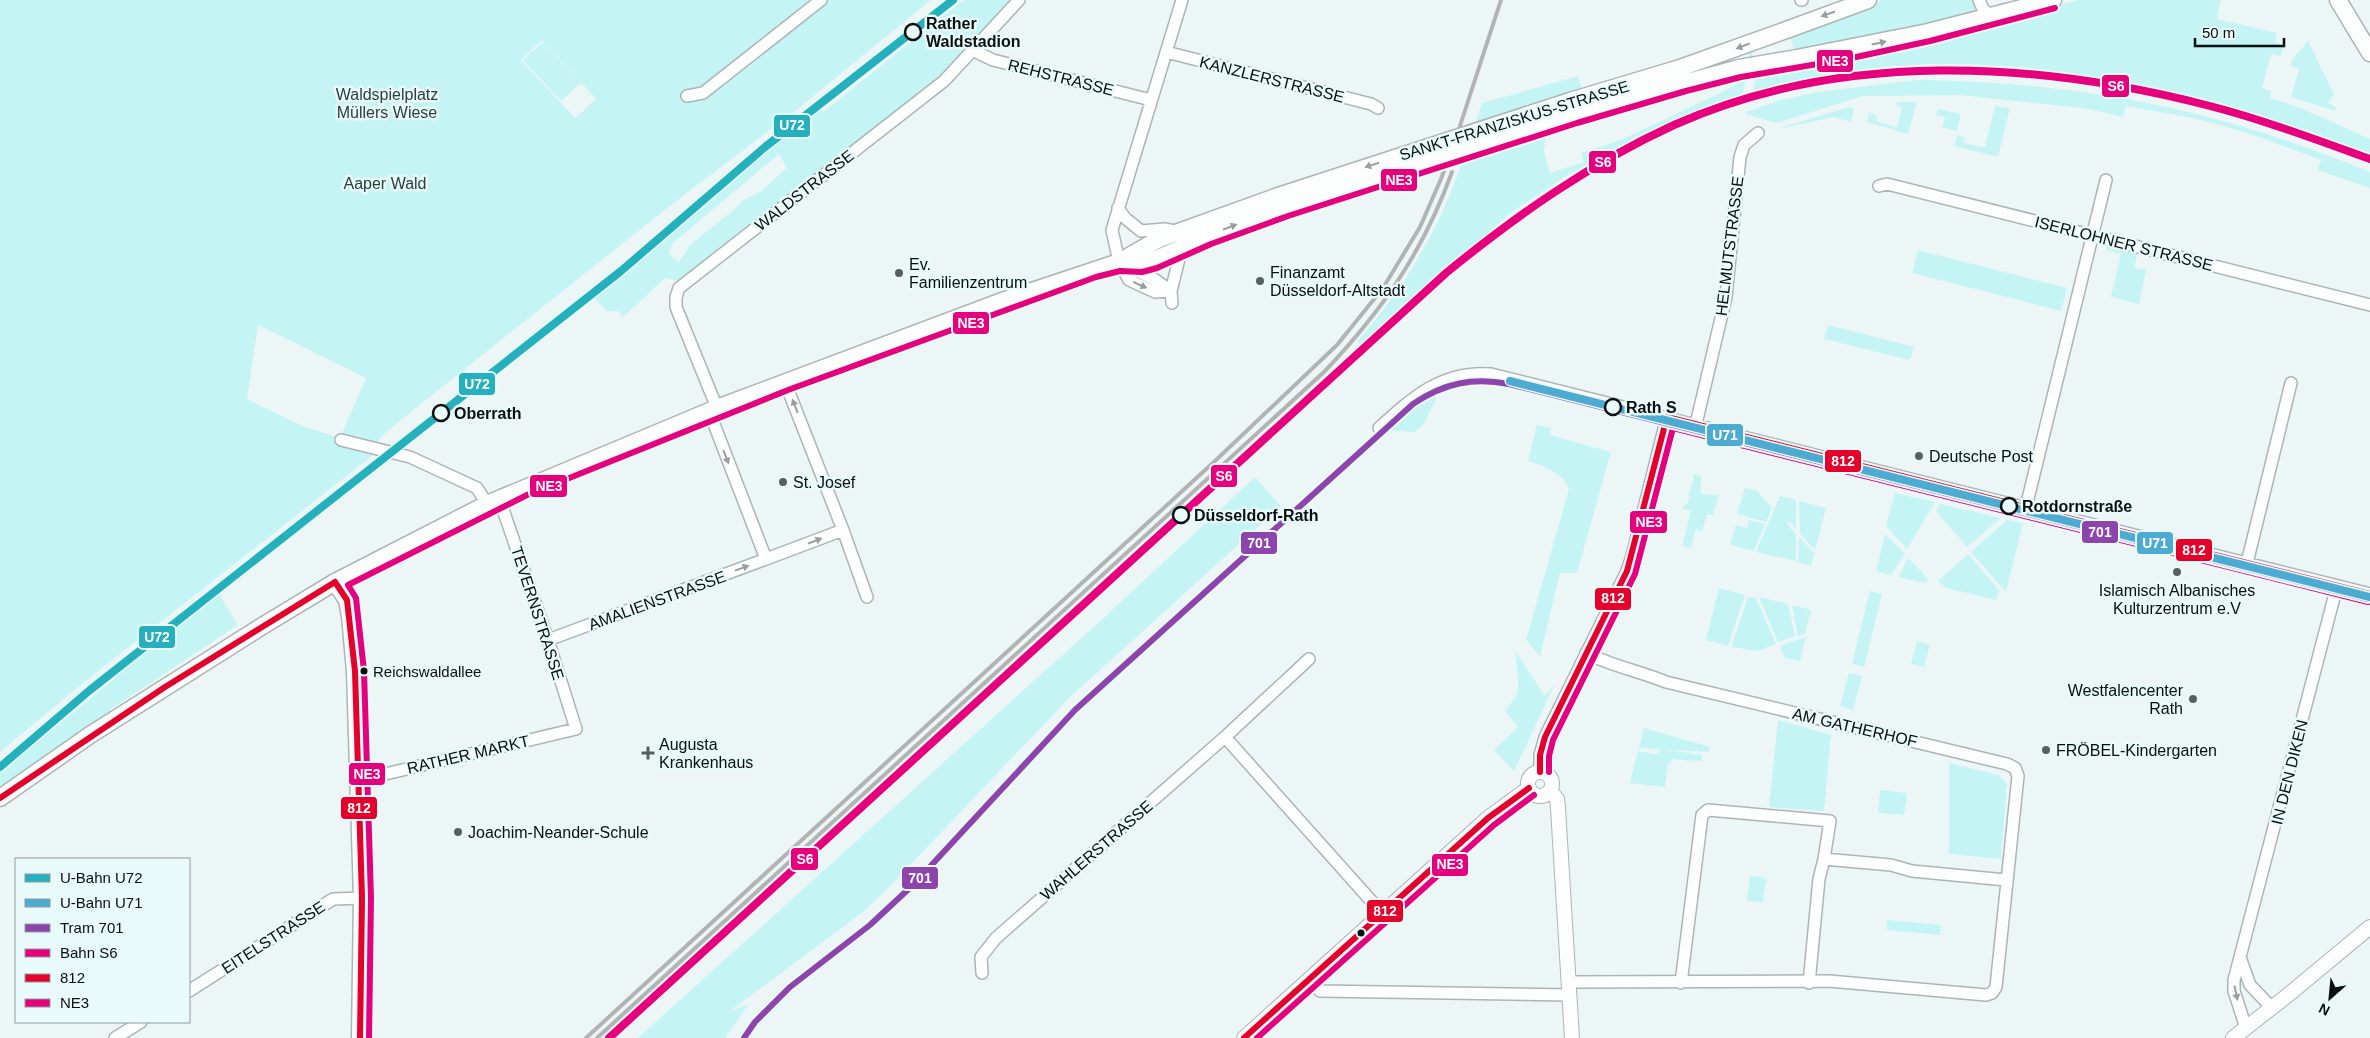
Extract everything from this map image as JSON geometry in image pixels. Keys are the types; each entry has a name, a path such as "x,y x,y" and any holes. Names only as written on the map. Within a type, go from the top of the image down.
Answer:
{"main road":[{"name":"SANKT-FRANZISKUS-STRASSE","path":"1119,262 1148,261 1283,201 1570,101 1680,68 1868,0"},
{"name":"SANKT-FRANZISKUS-STRASSE","path":"1119,262 1143,247 1177,232 1630,98 1739,68 1910,36 2053,0"},
{"path":"2338,0 2360,33 2370,53"},
{"path":"2350,0 2360,33"},
{"path":"0,798 90,735 264,625 336,582 493,501 713,410 786,382 1005,300 1119,262"},
{"path":"336,582 347,600 350,616 360,780 362,898 360,1038"}],"street":[{"path":"687,96 703,93 821,0"},
{"name":"WALDSTRASSE","path":"766,559 676,308 676,297 680,288 944,81 1020,0"},
{"path":"1171,291 1154,279 1119,262 1112,230 1182,0"},
{"path":"1979,0 1991,16"},
{"name":"REHSTRASSE","path":"972,50 993,60 1150,100"},
{"name":"KANZLERSTRASSE","path":"1166,52 1371,104 1378,108"},
{"name":"HELMUTSTRASSE","path":"1696,424 1726,297 1740,157 1744,145 1758,133"},
{"path":"2026,507 2106,180"},
{"name":"ISERLOHNER STRASSE","path":"1879,186 1887,184 2370,305"},
{"path":"1118,208 1125,218 1141,231 1164,229 1177,232"},
{"path":"1172,304 1171,291 1180,256 1188,244"},
{"path":"1379,428 1413,397 1434,384 1459,375 1481,373 1514,379 1696,424 2370,594"},
{"path":"786,382 867,597"},
{"path":"2246,563 2291,383"},
{"path":"1540,772 1540,755 1545,737 1632,556 1667,417"},
{"path":"341,440 410,457 477,488 493,501"},
{"name":"TEVERNSTRASSE","path":"493,501 548,640 576,729"},
{"name":"AMALIENSTRASSE","path":"548,640 843,530"},
{"name":"IN DEN DIKEN","path":"2246,1028 2234,991 2234,980 2337,586"},
{"name":"AM GATHERHOF","path":"1309,980 1320,991 1569,988 1681,983 1809,983 1828,981 1986,995 1992,992 1996,987 2018,776 2016,768 2007,764 1666,682 1647,674 1606,663 1586,653"},
{"name":"WAHLERSTRASSE","path":"982,973 981,957 996,938 1225,737 1309,659"},
{"name":"RATHER MARKT","path":"360,780 576,729"},
{"path":"1225,737 1382,913"},
{"path":"1550,791 1540,796 1533,794 1529,788 1530,777 1540,772 1547,775 1551,781 1550,791 1557,799 1572,1038"},
{"path":"1244,1038 1488,818 1529,788"},
{"path":"1681,983 1702,816 1708,810 1830,822 1819,879 1809,983"},
{"path":"1824,859 1891,865 1912,871 2006,880"},
{"name":"EITELSTRASSE","path":"190,991 333,899 362,898"},
{"path":"2233,1038 2370,927"},
{"path":"2240,958 2250,985 2272,1008"},
{"path":"115,1038 139,1023"}],"green space":[{"name":"Aaper Wald","path":"0,0 931,0 795,111 680,198 398,422 381,437 372,451 377,452 83,683 0,752","holes":["542,40 596,99 575,118 521,60","258,325 366,378 340,438 302,426 247,399"]},
{"path":"964,0 1016,0 960,61 684,282 665,278 623,317 618,311 607,311 595,298 654,249 725,185 820,109 823,112","holes":["779,154 787,168 760,192 743,200 735,209 690,245 679,262 669,254 672,244"]},
{"path":"1883,0 1976,0 1982,14 1795,53 1789,31"},
{"path":"2078,0 2221,0 2217,19 2277,33 2275,41 2283,46 2281,56 2271,54 2262,88 2271,91 2270,98 2301,108 2370,139 2370,154 2310,133 2188,97 2126,82 2063,72 2000,66 1936,64 1872,68 1827,75 1754,91 1756,75 1932,37"},
{"path":"1757,37 1742,95 1640,135 1565,177 1513,211 1360,344 1357,342 1412,269 1434,229 1457,176 1482,103 1578,76 1582,88 1546,131 1544,152 1550,173 1584,162 1581,153 1621,140 1735,86"},
{"path":"2308,41 2334,94 2328,102 2336,108 2335,111 2291,97 2299,69 2290,66 2293,58"},
{"path":"543,42 581,83 561,101 523,60"},
{"path":"1918,80 2036,86 2149,104 2204,116 2314,150 2370,172 2370,188 2317,170 2321,160 2251,134 2202,120 2126,106 2123,117 2089,109 1959,95 1863,96 1776,123 1748,115 1746,112 1781,100 1818,92"},
{"path":"1897,102 1917,102 1908,134 1867,122 1869,112 1877,116 1877,122 1897,127 1902,107 1896,106"},
{"path":"1995,106 2010,108 1998,157 1954,146 1957,135 1965,138 1964,143 1985,148"},
{"path":"1849,107 1854,109 1851,122 1834,117 1774,130"},
{"path":"1938,109 1961,114 1957,131 1942,127 1945,117 1936,115"},
{"path":"2108,244 2138,251 2134,268 2146,270 2139,304 2111,297 2121,254 2106,250"},
{"path":"1918,250 2067,288 2061,311 1912,273"},
{"path":"1828,325 1914,347 1910,360 1824,339"},
{"path":"1441,389 1423,425 1414,432 1389,430 1387,432 1386,429 1410,407"},
{"path":"1537,425 1551,428 1550,435 1611,452 1577,573 1560,573 1540,656 1526,640 1569,489 1567,484 1558,475 1528,461"},
{"path":"1693,474 1701,476 1701,494 1719,495 1713,515 1707,514 1702,532 1695,530 1691,548 1682,546 1691,510 1682,509 1690,499 1688,495 1694,479"},
{"path":"1255,477 1281,506 1069,698 893,883 863,912 730,1011 749,1004 725,1038 638,1038 1107,615"},
{"path":"1745,488 1756,490 1772,508 1766,522 1737,514"},
{"path":"1895,493 1935,502 1907,549 1886,526"},
{"path":"1780,496 1796,500 1796,529 1789,521 1787,523 1796,535 1796,561 1756,552"},
{"path":"1799,501 1826,508 1815,550 1800,534"},
{"path":"1940,504 2001,518 1967,547 1936,511"},
{"path":"1749,520 1765,524 1754,551 1730,545 1736,525 1747,528"},
{"path":"2007,520 2023,523 2006,592 1971,552"},
{"path":"1885,534 1905,554 1891,575 1876,571"},
{"path":"1799,537 1814,553 1811,566 1798,562"},
{"path":"1968,554 1999,590 1996,600 1946,588 1938,581"},
{"path":"1908,558 1929,580 1924,583 1898,577"},
{"path":"1719,588 1745,595 1728,646 1706,640"},
{"path":"1870,591 1882,594 1864,667 1852,664"},
{"path":"219,594 238,625 111,709 108,714 0,790 0,772 112,681 126,667"},
{"path":"1748,597 1756,598 1776,644 1758,651 1731,647"},
{"path":"1759,597 1788,604 1795,636 1778,642"},
{"path":"1792,605 1811,610 1805,634 1798,636"},
{"path":"1806,637 1800,661 1785,658 1780,646"},
{"path":"1917,641 1930,645 1924,667 1911,664"},
{"path":"1516,652 1544,695 1554,686 1514,771 1494,750 1518,727 1505,711 1517,695"},
{"path":"1849,673 1862,676 1853,710 1840,706"},
{"path":"1778,720 1831,735 1824,811 1769,807"},
{"path":"1644,728 1710,747 1709,752 1639,748"},
{"path":"1659,749 1691,753 1692,756 1693,754 1702,755 1702,761 1693,760 1693,764 1692,761 1672,759 1671,763 1668,763 1665,787 1630,783 1638,751 1654,754 1659,753"},
{"path":"1949,763 1999,775 2007,784 2001,859 1949,854"},
{"path":"1880,790 1907,793 1904,815 1878,813"},
{"path":"1750,876 1766,878 1763,902 1747,901"},
{"path":"1887,920 1941,925 1940,935 1887,930"}],"railway":[{"path":"586,1038 1215,461 1337,345 1383,288 1420,227 1441,179 1457,135 1501,0"},
{"path":"597,1038 1324,372 1364,326 1399,279 1428,228 1452,172"}],"metro line":[{"name":"U72","path":"0,767 90,690 621,271 765,147 953,0"},
{"name":"U71","path":"1510,381 2370,597"}],"tram line":[{"name":"701","path":"744,1038 755,1022 790,987 870,925 914,884 1075,710 1413,404 1436,391 1459,383 1483,381 1509,384 2368,599"}],"rail line":[{"name":"S6","path":"609,1038 1446,273 1527,211 1584,173 1643,140 1674,125 1738,101 1804,84 1872,74 1940,70 2008,72 2076,79 2144,91 2210,106 2250,118 2370,159"}],"transit line":[{"name":"NE3","path":"369,1038 371,898 364,671 356,598 348,585 527,495 788,390 1096,277 1120,271 1142,272 1157,268 1211,244 1288,216 1577,123 1686,91 1741,77 1847,59 1930,41 2055,8"},
{"name":"812","path":"1667,417 2370,594"},
{"name":"812","path":"1540,772 1540,755 1545,737 1627,571 1667,417"},
{"name":"NE3","path":"1549,772 1549,756 1553,740 1635,574 1673,428 2368,602"},
{"name":"812","path":"335,582 347,600 355,671 362,898 360,1038"},
{"name":"812","path":"0,798 165,687 335,582"},
{"name":"812","path":"1244,1038 1488,818 1529,788"},
{"name":"NE3","path":"1257,1038 1494,825 1534,795"}],"place":[{"name":"Rather Waldstadion","path":"913,32"},
{"name":"Ev. Familienzentrum","path":"899,273"},
{"name":"Finanzamt Düsseldorf-Altstadt","path":"1260,281"},
{"name":"Rath S","path":"1613,407"},
{"name":"Oberrath","path":"441,413"},
{"name":"Deutsche Post","path":"1919,456"},
{"name":"St. Josef","path":"783,482"},
{"name":"Rotdornstraße","path":"2009,506"},
{"name":"Düsseldorf-Rath","path":"1181,515"},
{"name":"Islamisch Albanisches Kulturzentrum e.V","path":"2177,572"},
{"name":"Reichswaldallee","path":"364,671"},
{"name":"Westfalencenter Rath","path":"2193,699"},
{"name":"FRÖBEL-Kindergarten","path":"2046,750"},
{"name":"Augusta Krankenhaus","path":"648,753"},
{"name":"Joachim-Neander-Schule","path":"458,832"}],"park label":[{"name":"Waldspielplatz Müllers Wiese","path":"387,103"}]}
